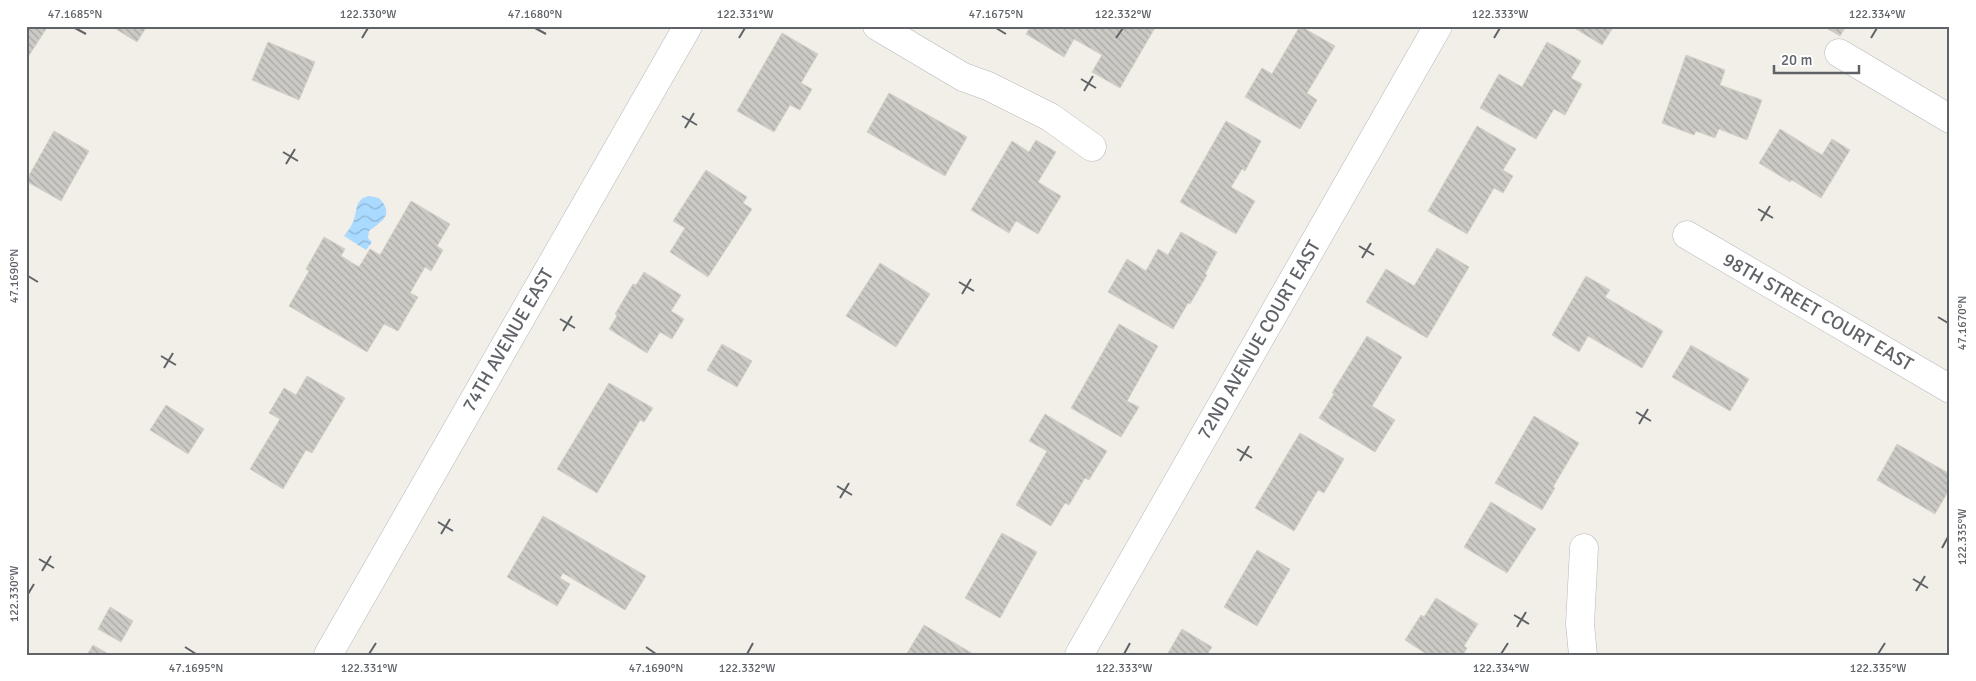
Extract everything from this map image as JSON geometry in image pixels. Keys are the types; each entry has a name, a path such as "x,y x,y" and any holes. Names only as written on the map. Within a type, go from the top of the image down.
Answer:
{"street":[{"name":"74TH AVENUE EAST","path":"328,655 688,26"},
{"path":"877,26 963,77 988,86 1050,117 1092,148"},
{"name":"72ND AVENUE COURT EAST","path":"1079,655 1438,26"},
{"path":"1839,53 1950,119"},
{"name":"98TH STREET COURT EAST","path":"1687,235 1950,389"},
{"path":"1583,655 1580,624 1584,548"}],"water":[{"path":"369,196 379,198 384,204 386,213 382,221 369,231 368,238 372,242 366,250 344,236 355,218 357,206 361,200"}],"building":[{"path":"26,26 48,26 26,60"},
{"path":"111,26 147,26 137,42"},
{"path":"1031,26 1156,26 1120,88 1092,72 1102,55 1074,39 1064,57 1026,34"},
{"path":"1300,26 1335,46 1307,93 1317,100 1300,129 1245,97 1262,68 1272,74"},
{"path":"1571,26 1614,26 1602,45"},
{"path":"1823,26 1846,26 1840,36"},
{"path":"782,33 818,54 801,83 812,89 800,110 790,105 774,132 737,111"},
{"path":"268,42 315,62 299,100 252,80"},
{"path":"1547,42 1581,61 1571,78 1582,84 1565,115 1554,109 1536,139 1480,108 1499,74 1522,87"},
{"path":"1686,55 1725,70 1720,85 1762,100 1747,140 1719,129 1715,138 1696,131 1694,135 1662,123"},
{"path":"889,93 967,137 945,176 867,132"},
{"path":"1226,121 1261,141 1245,171 1242,169 1231,187 1255,201 1236,234 1180,202"},
{"path":"1477,126 1516,149 1503,170 1513,176 1503,193 1494,188 1467,234 1428,211"},
{"path":"1780,129 1822,155 1832,139 1850,150 1821,198 1759,163"},
{"path":"54,131 89,151 61,201 26,181"},
{"path":"1036,140 1056,152 1038,182 1061,196 1038,234 1016,221 1009,233 971,210 1012,141 1029,152"},
{"path":"706,170 747,197 743,203 752,209 708,277 670,252 685,228 673,221"},
{"path":"411,201 450,224 437,246 443,250 431,271 425,267 410,293 418,297 398,331 384,324 367,352 289,306 309,271 306,269 324,237 345,249 341,256 359,267 370,249 380,255"},
{"path":"1181,232 1217,252 1205,274 1207,275 1173,329 1108,292 1127,259 1146,271 1158,249 1168,255"},
{"path":"1437,248 1469,267 1427,338 1366,302 1386,269 1414,286"},
{"path":"880,263 930,294 896,347 846,316"},
{"path":"644,272 681,295 671,311 684,319 672,339 660,332 647,353 609,329 617,316 615,314 633,284 636,285"},
{"path":"1586,276 1610,290 1605,297 1663,331 1642,368 1588,336 1579,352 1552,335"},
{"path":"1119,324 1158,346 1127,401 1139,407 1121,437 1071,408"},
{"path":"1367,336 1402,357 1372,406 1395,420 1375,452 1319,418"},
{"path":"722,344 752,361 737,387 707,370"},
{"path":"1691,345 1749,379 1730,411 1672,377"},
{"path":"307,376 345,398 312,453 306,450 283,489 250,469 280,419 269,413 284,388 296,395"},
{"path":"609,383 653,408 644,422 640,420 597,493 557,469"},
{"path":"166,405 204,429 188,454 150,430"},
{"path":"1045,414 1107,451 1089,480 1085,478 1069,505 1065,503 1051,526 1016,505 1047,451 1029,441"},
{"path":"1534,416 1579,443 1542,510 1495,483"},
{"path":"1300,433 1344,459 1324,493 1318,490 1294,531 1255,508"},
{"path":"1897,444 1950,474 1950,488 1935,514 1877,480"},
{"path":"1491,502 1536,529 1507,573 1464,547"},
{"path":"543,516 646,576 625,610 563,573 560,578 570,584 557,606 507,577"},
{"path":"1002,533 1037,552 1000,618 965,598"},
{"path":"1257,550 1290,569 1257,626 1224,607"},
{"path":"1436,598 1478,624 1464,646 1467,648 1463,655 1428,655 1405,640 1421,615 1424,617"},
{"path":"110,607 133,621 121,642 98,629"},
{"path":"924,625 975,655 906,655"},
{"path":"1182,629 1212,647 1207,655 1167,655"},
{"path":"93,645 110,655 87,655"}]}
